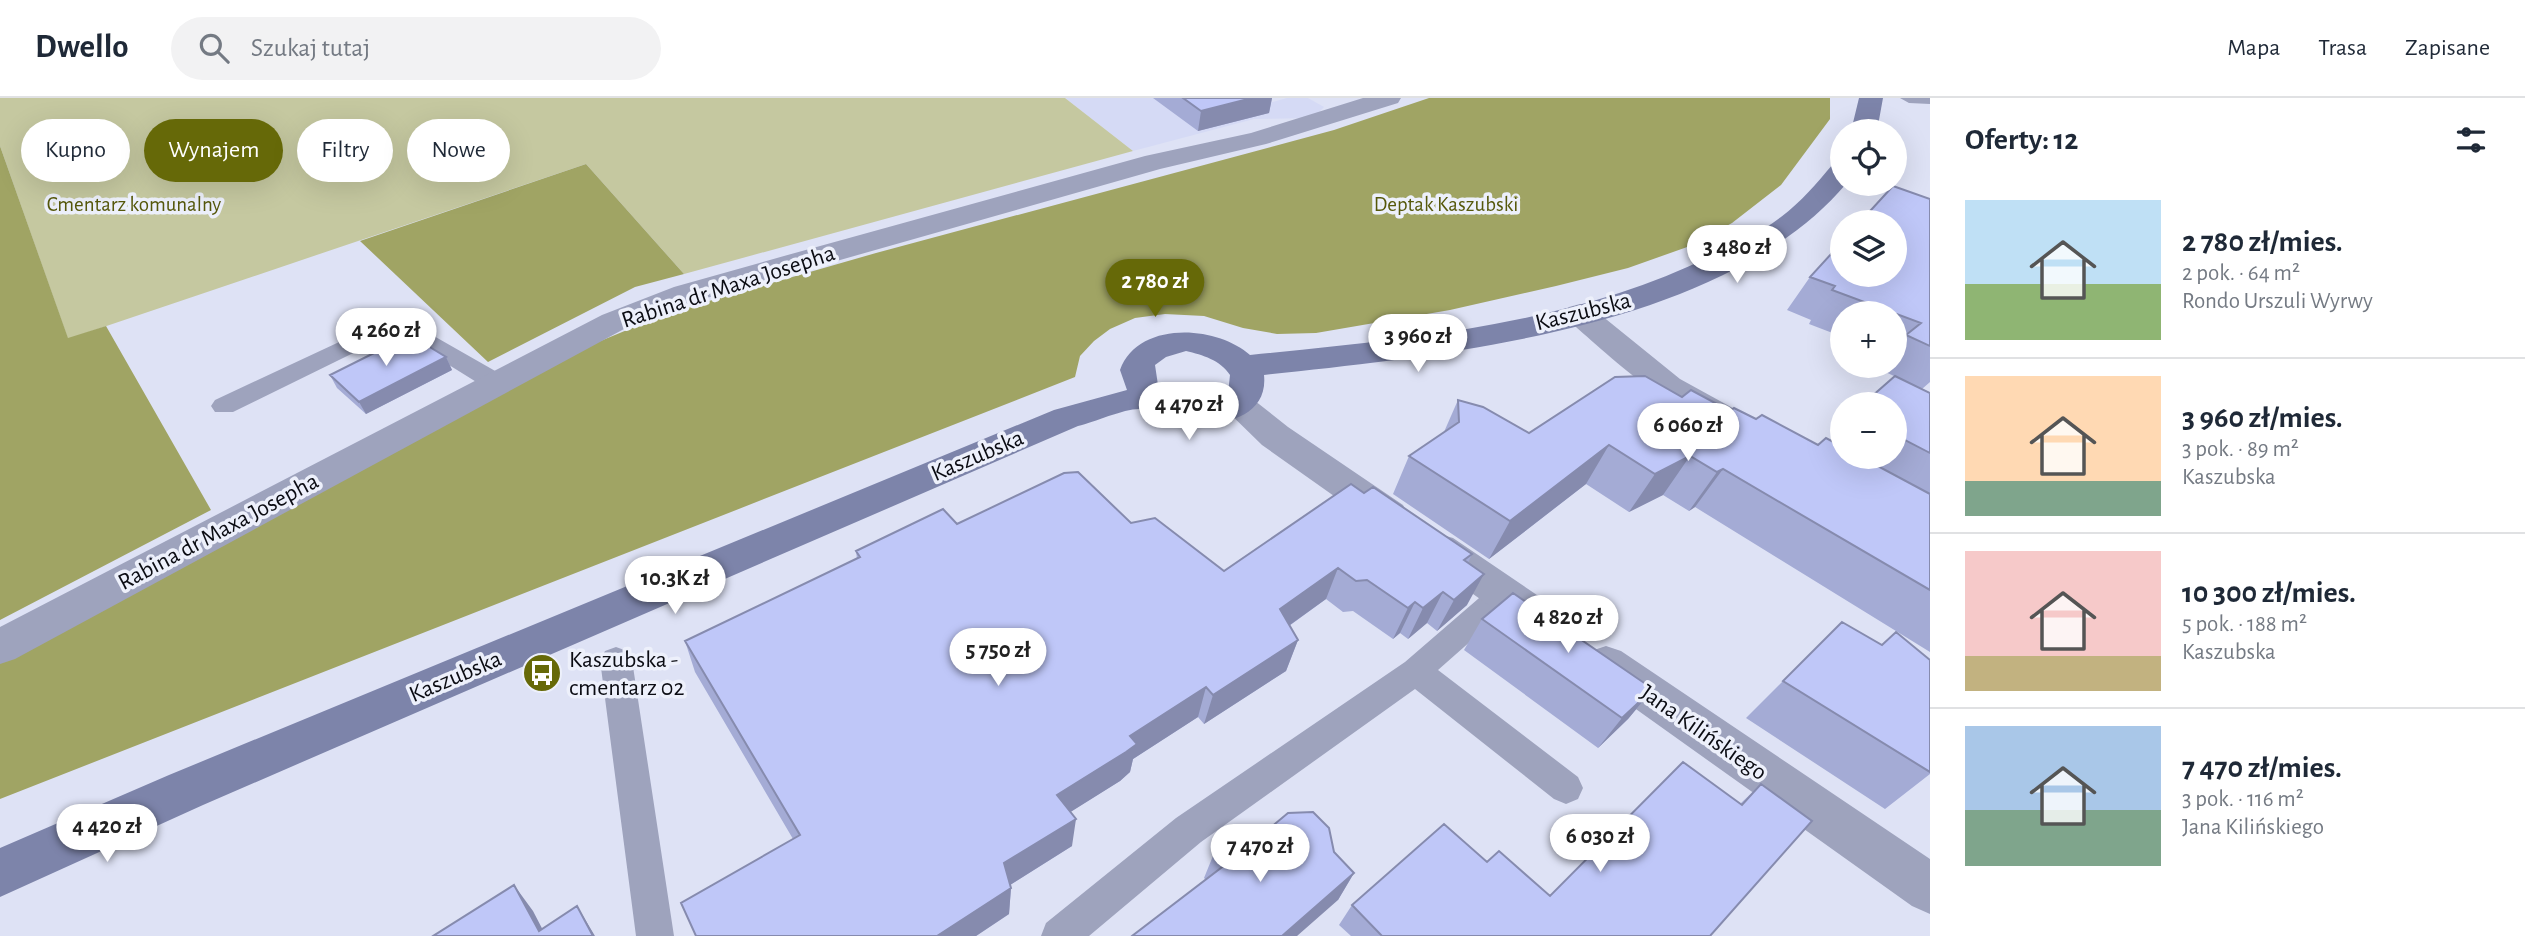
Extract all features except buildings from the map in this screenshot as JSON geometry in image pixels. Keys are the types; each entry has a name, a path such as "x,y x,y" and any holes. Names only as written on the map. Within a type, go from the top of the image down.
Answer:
{"main road":[{"path":"1867,119 1871,98"},
{"name":"Kaszubska","path":"1242,386 1580,314 1648,295 1726,262 1793,222 1830,186"},
{"path":"1186,341 1210,344 1230,353 1242,386 1218,413 1192,414 1167,407 1147,395 1137,380 1138,365 1147,352 1164,344 1186,341"},
{"name":"Kaszubska","path":"0,873 186,790 1043,427 1147,395"}],"street":[{"name":"Rabina dr Maxa Josepha","path":"0,648 495,382 613,322 685,294 1154,162 1269,135 1390,98"},
{"path":"1580,314 1668,387 1751,433"},
{"name":"Jana Kilińskiego","path":"1242,386 1275,436 1930,889"}],"lane":[{"path":"1909,98 1930,99"},
{"path":"224,406 397,322 495,382"},
{"path":"1060,936 1105,895 1252,782 1416,671 1504,594"},
{"path":"616,660 655,936"},
{"path":"1416,671 1566,788"}],"shaded area":[{"path":"1065,98 1249,98 1269,103 1287,98 1308,98 1324,107 1314,118 1254,119 1133,151"}],"green space":[{"name":"Cmentarz komunalny","path":"0,98 1065,98 1133,151 684,274 586,164 68,339 0,146"},
{"name":"Deptak Kaszubski","path":"1429,98 1830,98 1830,119 1781,185 1732,223 1690,246 1628,268 1556,286 1450,310 1316,333 1277,334 1243,328 1204,316 1165,314 1135,318 1110,329 1094,341 1080,356 1075,377 0,799 0,657 552,361 644,323 702,303 876,253 1334,130"},
{"path":"0,146 68,338 106,326 211,510 0,620"},
{"path":"586,164 684,274 635,287 488,362 360,241"}],"place":[{"name":"Kaszubska - cmentarz 02","path":"542,673"}]}
